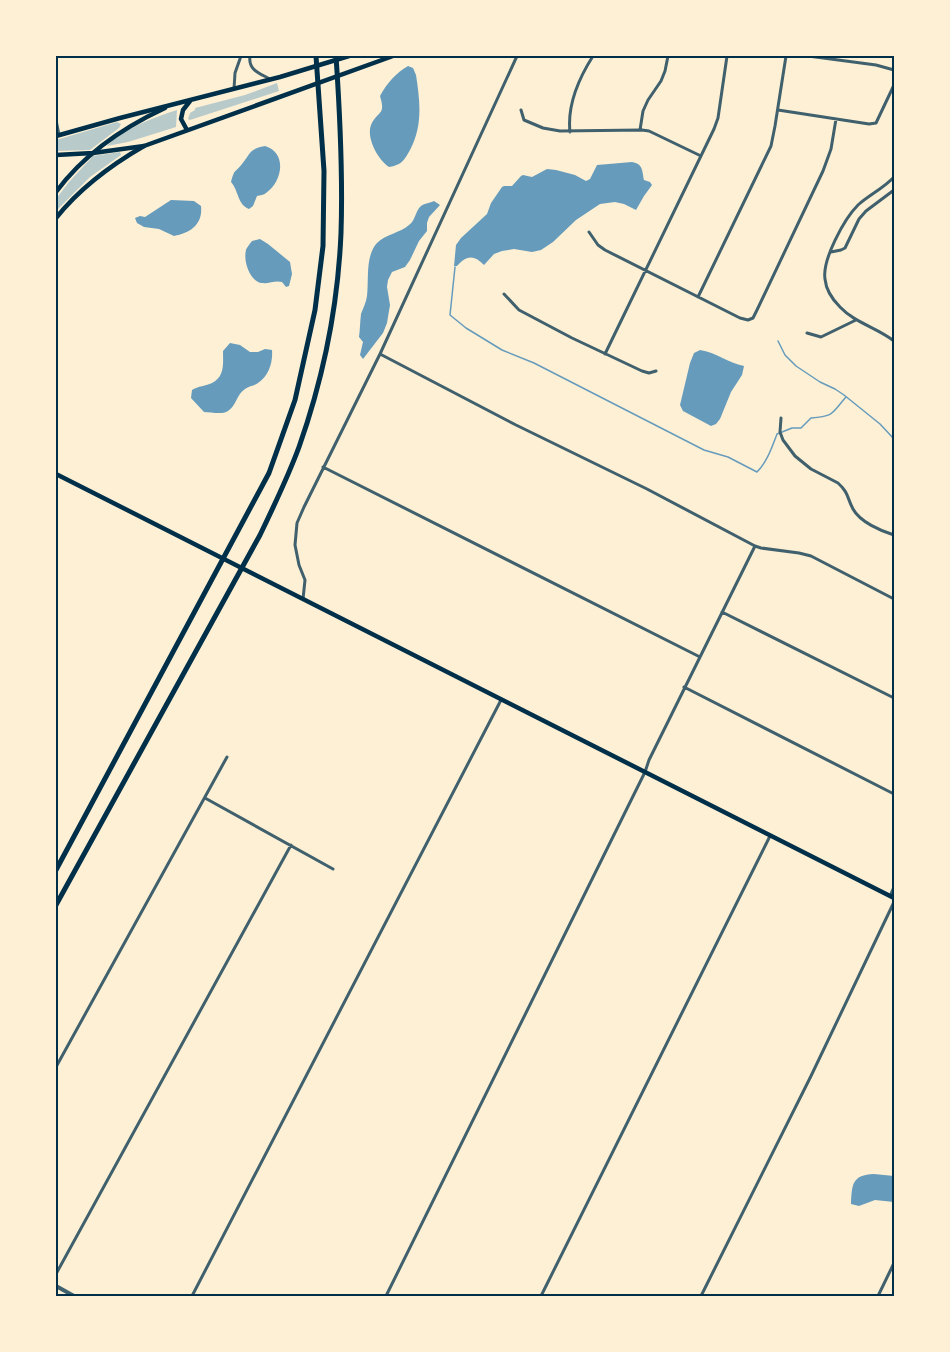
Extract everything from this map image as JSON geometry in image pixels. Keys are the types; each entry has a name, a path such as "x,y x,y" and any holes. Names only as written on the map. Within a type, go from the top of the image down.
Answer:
{"highway":[{"path":"56,870 269,473 292,409 315,310 323,246 324,171 316,56"},
{"path":"56,905 260,535 299,447 325,353 338,272 342,196 341,140 334,58"}],"main road":[{"path":"57,136 272,79 334,58 349,56"},
{"path":"56,218 71,200 93,180 144,146 393,56"},
{"path":"187,130 181,119 183,110 190,101"},
{"path":"56,192 77,167 110,139 167,107"},
{"path":"56,155 144,146"},
{"path":"56,474 893,898"}],"street":[{"path":"234,89 235,73 241,56"},
{"path":"250,56 249,62 253,69 272,79"},
{"path":"303,599 305,580 295,545 297,523 380,354 517,56"},
{"path":"570,132 570,106 593,56"},
{"path":"640,130 643,111 661,81 668,56"},
{"path":"605,354 718,118 727,56"},
{"path":"698,297 771,146 786,56"},
{"path":"808,56 876,65 894,70"},
{"path":"778,110 869,124 876,123 894,85"},
{"path":"520,110 524,120 552,131 650,131 701,156"},
{"path":"589,232 598,246 740,318 748,320 753,318 823,171 831,148 836,119"},
{"path":"56,120 57,136"},
{"path":"894,177 854,210 838,235 825,268 827,288 841,308 856,320 894,341"},
{"path":"831,252 844,248 859,219 894,190"},
{"path":"504,294 519,310 605,354 642,371 649,373 656,371"},
{"path":"807,333 821,337 856,320"},
{"path":"380,354 755,546 806,555 894,599"},
{"path":"781,418 780,432 795,456 811,469 838,483 845,490 852,507 861,518 894,536"},
{"path":"323,467 700,657"},
{"path":"386,1296 755,546"},
{"path":"722,612 894,698"},
{"path":"684,687 894,794"},
{"path":"192,1296 501,700"},
{"path":"56,1067 227,756"},
{"path":"205,798 333,868"},
{"path":"541,1296 770,835"},
{"path":"56,1274 291,845"},
{"path":"701,1296 811,1076 893,898 894,887"},
{"path":"878,1296 894,1263"},
{"path":"56,1286 74,1296"}],"shaded area":[{"path":"277,83 279,91 188,119 195,108 245,95"},
{"path":"177,110 176,127 107,146 130,129"},
{"path":"117,122 121,124 119,128 90,150 56,151 56,140"},
{"path":"120,152 121,155 90,177 56,211 56,199 93,156"}],"water":[{"path":"408,66 413,68 416,75 419,123 414,141 404,160 389,167 374,148 370,130 382,110 380,96 396,75"},
{"path":"265,146 277,155 280,161 279,175 265,194 257,196 253,206 249,209 240,201 231,182 234,173 251,152"},
{"path":"632,162 640,166 644,180 652,185 636,210 615,202 600,204 576,220 541,250 502,251 494,254 484,265 477,259 467,258 454,266 456,245 487,214 491,203 502,187 512,186 523,175 532,177 547,169 575,175 586,181 590,179 597,165"},
{"path":"171,200 194,201 201,206 200,218 195,227 186,233 174,236 137,223 135,218 145,217"},
{"path":"434,201 440,205 429,217 427,231 405,267 392,272 388,280 390,305 387,323 383,333 363,359 360,355 363,342 359,337 361,314 367,299 369,261 373,248 381,240 409,225 421,206"},
{"path":"260,239 290,262 292,274 289,286 286,287 282,282 258,282 251,275 245,255 246,250 252,241"},
{"path":"230,343 240,345 250,352 272,350 270,368 262,380 242,391 228,411 204,412 191,398 192,390 212,383 219,377 223,351"},
{"path":"700,350 744,366 742,375 731,392 720,419 711,426 683,411 680,405 690,363 694,353"},
{"path":"874,1174 894,1176 894,1202 875,1200 859,1206 851,1204 853,1186 857,1179"}],"waterway":[{"path":"455,267 450,315 466,328 502,350 534,363 704,450 728,457 757,472 766,459 777,434 792,428 801,428 811,418 829,415 846,397"},
{"path":"778,341 785,355 796,366 844,395 880,424 894,439"}]}
